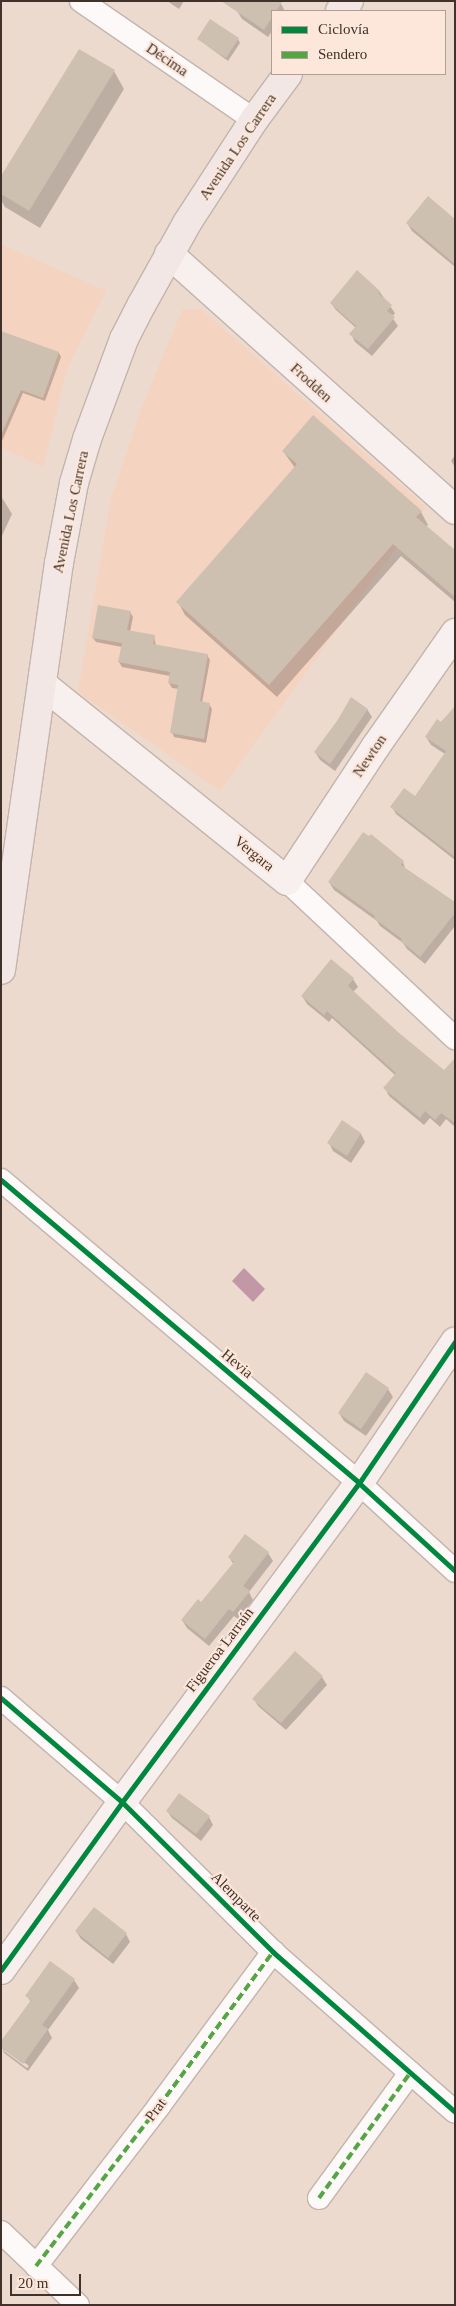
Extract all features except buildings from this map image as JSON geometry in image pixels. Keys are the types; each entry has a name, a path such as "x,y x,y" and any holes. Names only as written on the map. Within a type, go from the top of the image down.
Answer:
{"main road":[{"name":"Avenida Los Carrera","path":"1,970 59,563 74,483 87,439 124,338 169,254 187,222 254,120 287,75"}],"street":[{"name":"Décima","path":"81,1 254,120"},
{"name":"Frodden","path":"169,254 455,510"},
{"name":"Newton","path":"287,881 376,746 455,633"},
{"name":"Vergara","path":"42,684 287,881 455,1038"},
{"name":"Hevia","path":"1,1180 359,1483 455,1571"},
{"name":"Figueroa Larraín","path":"1,1970 122,1802 359,1483 455,1342"},
{"name":"Alemparte","path":"1,1698 122,1802 273,1952 455,2112"},
{"name":"Prat","path":"36,2266 159,2106 273,1952"},
{"path":"319,2198 410,2073"},
{"path":"1,2232 78,2305"}],"shaded area":[{"path":"1,244 106,291 67,369 43,467 1,447"},
{"path":"201,309 426,507 220,791 78,692 111,498 143,404 182,310"},
{"path":"244,1268 265,1289 253,1302 232,1281"}],"marked path":[{"path":"36,2266 159,2106 273,1952"},
{"path":"319,2198 410,2073"}],"cycle path":[{"path":"1,1180 359,1483 455,1571"},
{"path":"1,1970 122,1802 359,1483 455,1342"},
{"path":"1,1698 122,1802 273,1952 455,2112"}]}
